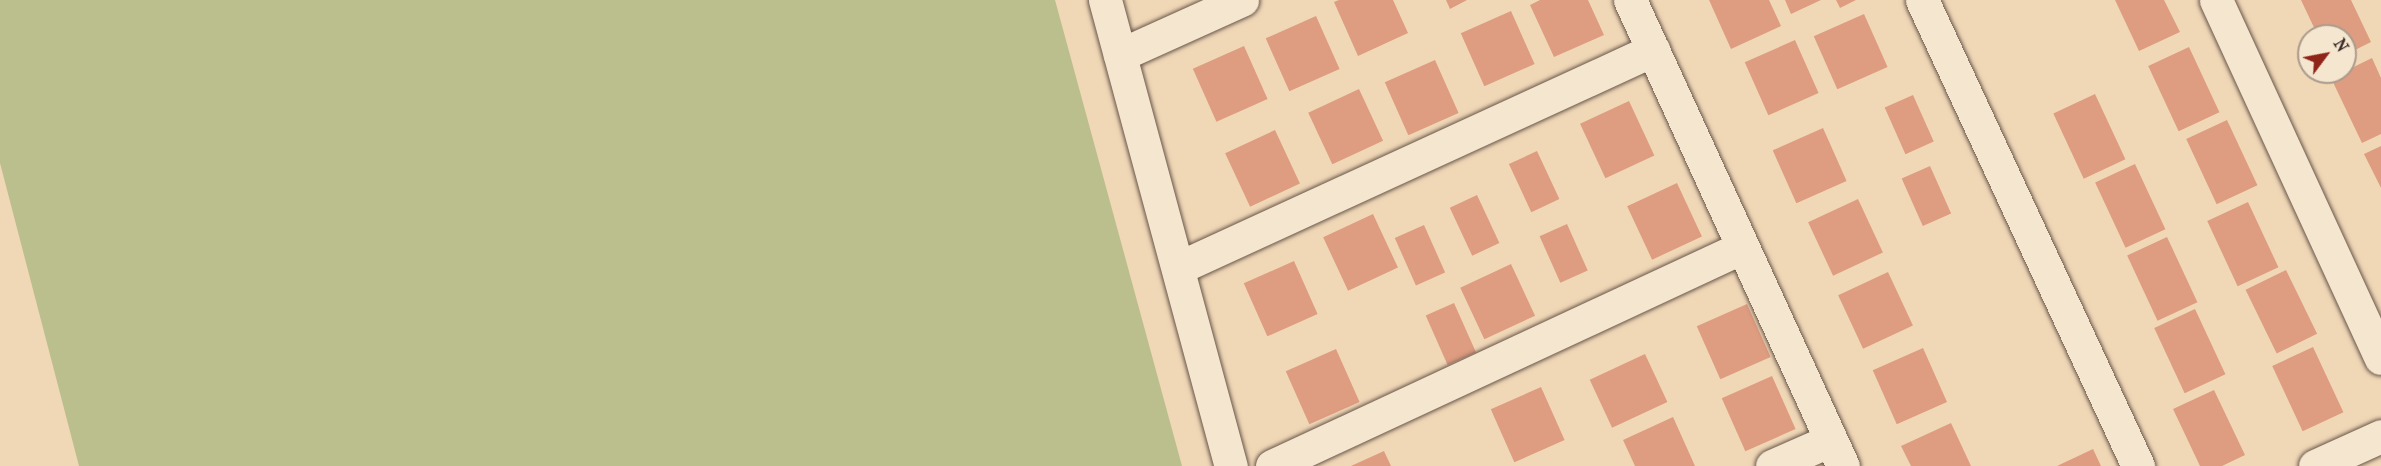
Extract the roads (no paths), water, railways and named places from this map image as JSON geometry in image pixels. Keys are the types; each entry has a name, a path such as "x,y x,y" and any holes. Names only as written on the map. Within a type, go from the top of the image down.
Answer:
{"street":[{"path":"1105,0 1231,466"},
{"path":"1120,55 1242,0"},
{"path":"1630,0 1837,453 1772,466"},
{"path":"1922,0 2138,466"},
{"path":"2216,0 2381,358"},
{"path":"1178,268 1653,50"},
{"path":"1272,466 1743,247"},
{"path":"2315,466 2381,436"}]}
